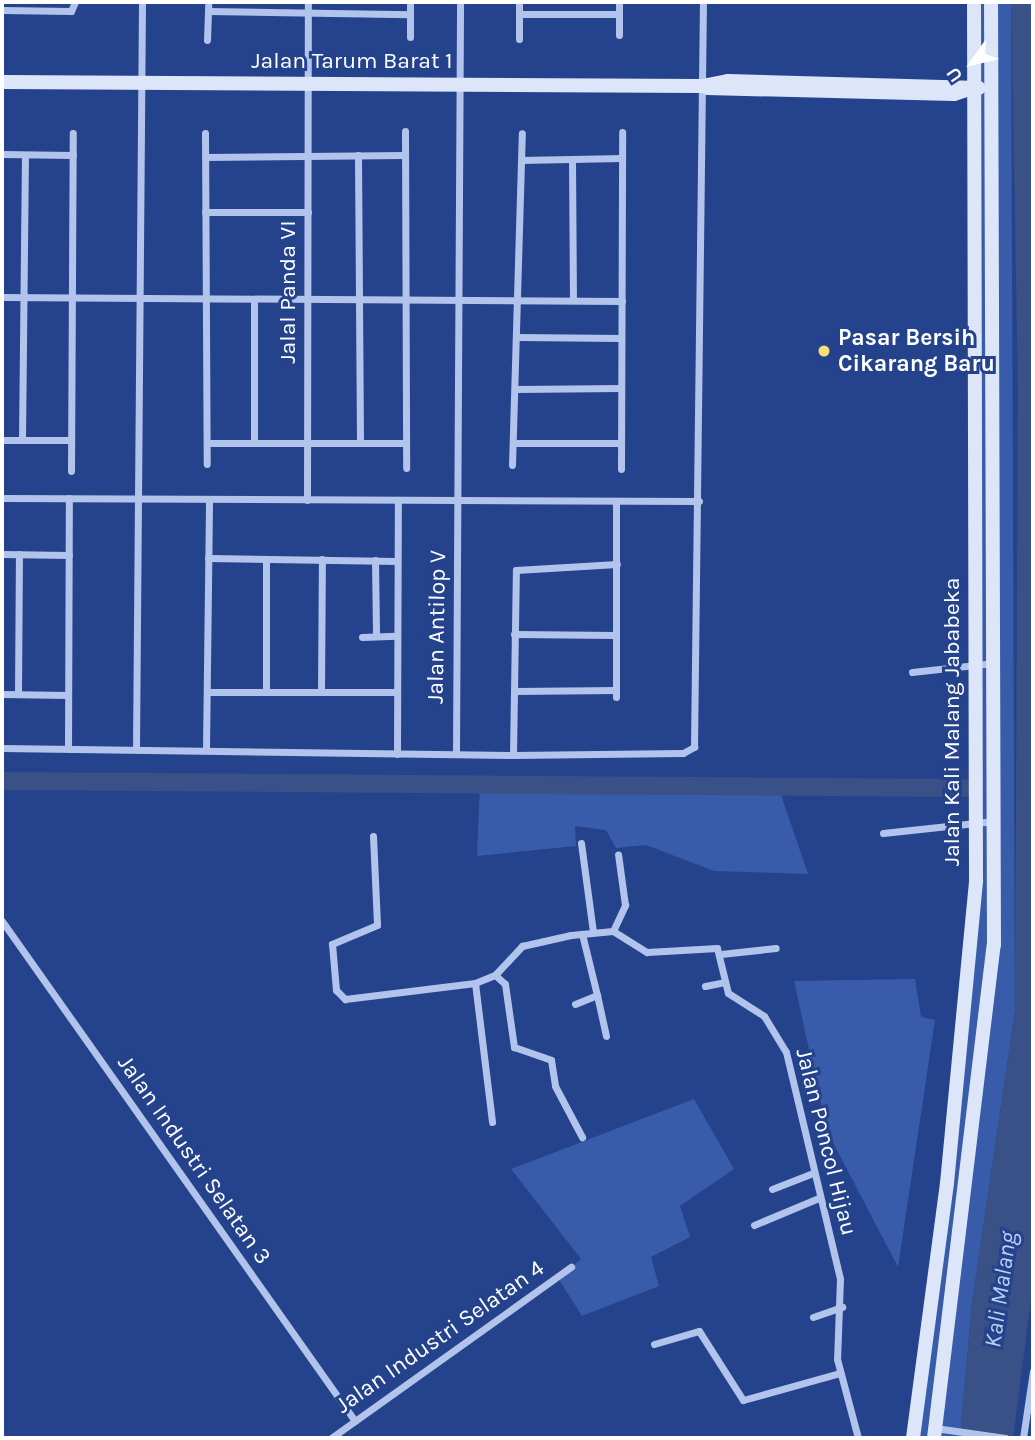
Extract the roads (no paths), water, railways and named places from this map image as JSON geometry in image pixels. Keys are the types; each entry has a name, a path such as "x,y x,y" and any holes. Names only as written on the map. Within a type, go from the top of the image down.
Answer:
{"main road":[{"name":"Jalan Kali Malang Jababeka","path":"913,1438 947,1182 973,943 976,818 974,2"},
{"name":"Jalan Kali Malang Jababeka","path":"939,1432 994,945 991,2"},
{"name":"Jalan Tarum Barat 1","path":"2,82 702,86 728,93 895,94 991,88"},
{"path":"947,1182 966,1184"}],"street":[{"path":"2,10 27,6 71,11 75,2"},
{"path":"136,750 144,83 142,2"},
{"path":"207,40 208,2"},
{"path":"256,2 256,12"},
{"name":"Jalal Panda VI","path":"307,500 308,2"},
{"path":"410,2 410,37"},
{"name":"Jalan Antilop V","path":"456,753 460,2"},
{"path":"519,2 519,38"},
{"path":"568,2 568,13"},
{"path":"619,2 619,35"},
{"path":"2,748 513,755 683,753 694,747 704,2"},
{"path":"208,12 410,14"},
{"path":"519,15 619,14"},
{"path":"405,131 406,468"},
{"path":"621,469 622,132"},
{"path":"71,471 73,133"},
{"path":"205,133 206,464"},
{"path":"512,465 522,133"},
{"path":"2,154 73,155"},
{"path":"22,440 25,155"},
{"path":"358,155 360,443"},
{"path":"205,157 405,155"},
{"path":"521,160 622,158"},
{"path":"572,159 573,300"},
{"path":"205,212 308,212"},
{"path":"2,298 622,301"},
{"path":"254,299 254,443"},
{"path":"516,337 621,338"},
{"path":"515,389 621,388"},
{"path":"2,440 70,440"},
{"path":"206,443 406,443"},
{"path":"513,443 621,443"},
{"path":"2,498 140,496 398,501 699,501"},
{"path":"68,749 69,498"},
{"path":"206,750 209,499"},
{"path":"397,754 395,692 398,501"},
{"path":"515,691 616,693 616,502"},
{"path":"2,554 69,555"},
{"path":"18,694 19,554"},
{"path":"208,558 397,561"},
{"path":"266,559 266,692"},
{"path":"321,692 322,559"},
{"path":"375,560 376,636"},
{"path":"513,755 514,634 519,567 617,564"},
{"path":"514,634 615,635"},
{"path":"362,637 396,636"},
{"path":"912,672 994,663"},
{"path":"207,692 395,692"},
{"path":"2,694 68,695"},
{"path":"883,833 995,815"},
{"path":"373,836 375,927 332,944 342,998 419,995 475,983 495,975 522,946 593,932 613,931 647,952 707,945 721,954 776,948"},
{"path":"581,843 593,932"},
{"path":"613,931 625,905 618,854"},
{"name":"Jalan Industri Selatan 3","path":"2,921 355,1421"},
{"path":"582,934 606,1036"},
{"path":"705,986 725,982 721,954"},
{"path":"495,975 505,984 514,1047 551,1060 555,1086 582,1137"},
{"name":"Jalan Poncol Hijau","path":"725,982 732,998 764,1016 786,1052 842,1307 836,1343 840,1373 858,1438"},
{"path":"475,983 492,1122"},
{"path":"575,1004 597,995"},
{"path":"772,1189 813,1173"},
{"path":"754,1225 819,1198"},
{"name":"Jalan Industri Selatan 4","path":"331,1438 571,1267"},
{"path":"813,1317 842,1307"},
{"path":"654,1344 699,1331 743,1400 840,1373"},
{"path":"1023,1438 1033,1371"},
{"path":"939,1432 1005,1438"}],"water":[{"name":"Kali Malang","path":"1011,2 1033,2 1033,1285 1013,1438 960,1438 972,1303 1015,1011 1018,391"}],"waterway":[{"path":"2,781 964,788"}],"place":[{"name":"Pasar Bersih Cikarang Baru","path":"824,351"}]}
